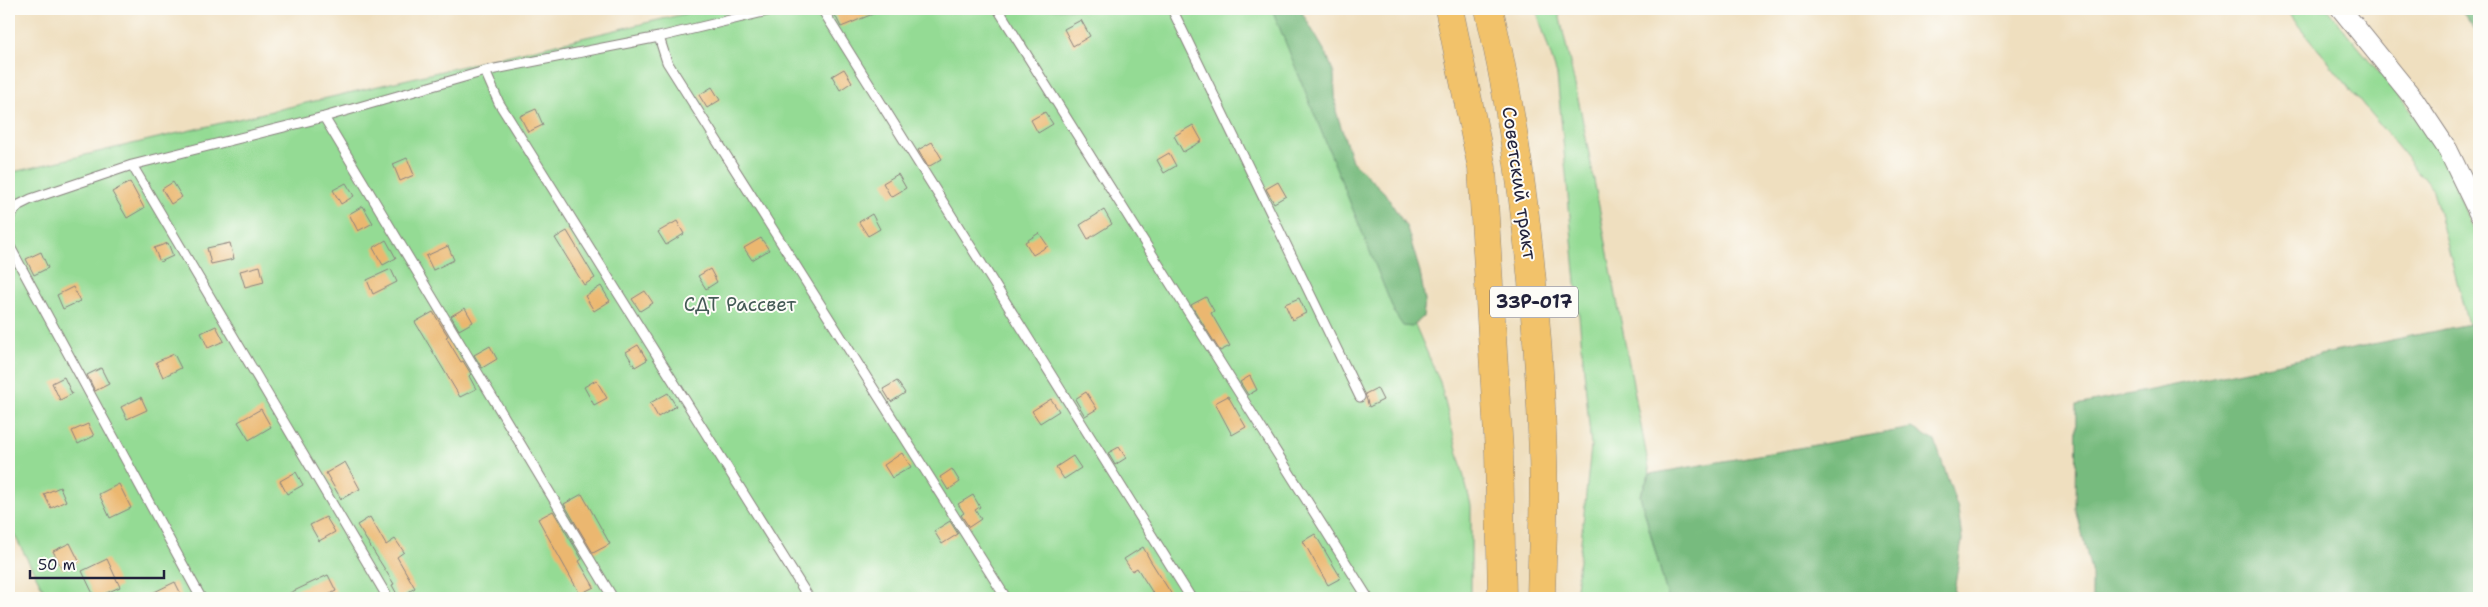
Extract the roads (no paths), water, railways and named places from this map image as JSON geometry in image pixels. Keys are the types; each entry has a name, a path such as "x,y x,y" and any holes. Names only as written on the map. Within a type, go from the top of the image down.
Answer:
{"highway":[{"name":"Советский тракт","path":"1449,9 1482,168 1499,452 1502,598"},
{"name":"Советский тракт","path":"1489,9 1505,79 1519,158 1532,278 1543,456 1541,598"}],"street":[{"path":"2341,9 2414,100 2448,150 2479,214"}],"lane":[{"path":"9,217 19,205 31,199 132,165 324,117 485,71 659,37 776,9"},
{"path":"822,9 1191,598"},
{"path":"998,9 1368,598"},
{"path":"1172,9 1360,396"},
{"path":"659,37 667,62 1006,598"},
{"path":"485,71 499,102 809,598"},
{"path":"324,117 613,598"},
{"path":"132,165 388,598"},
{"path":"9,245 202,598"}],"park label":[{"name":"СДТ Рассвет","path":"740,304"}]}
